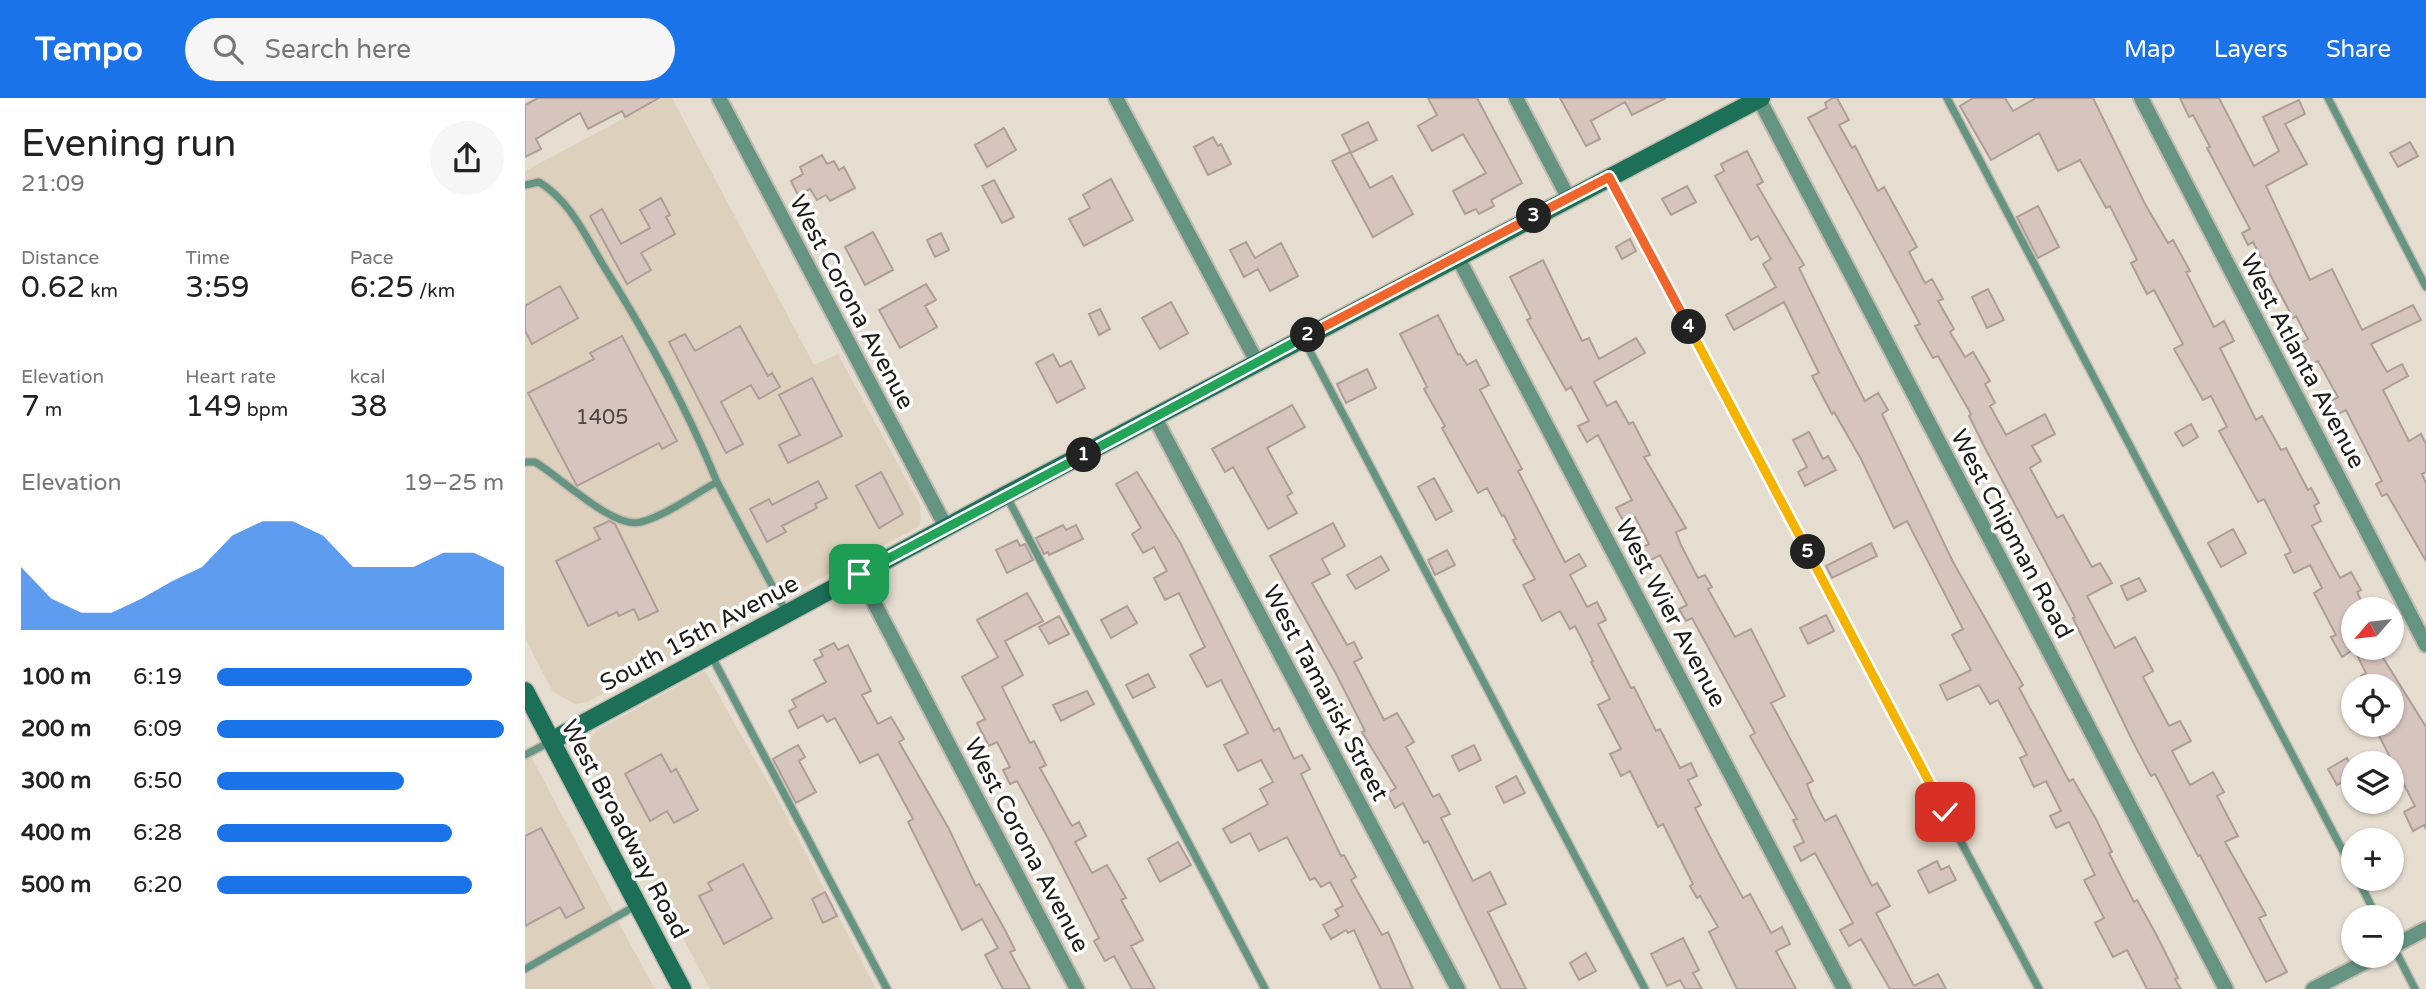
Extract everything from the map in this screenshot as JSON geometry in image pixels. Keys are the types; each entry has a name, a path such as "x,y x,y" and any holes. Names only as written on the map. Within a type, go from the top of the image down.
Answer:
{"street":[{"name":"West Corona Avenue","path":"719,98 946,527"},
{"path":"1116,98 1257,362"},
{"path":"1515,98 1568,197"},
{"name":"West Atlanta Avenue","path":"2141,98 2426,645"},
{"name":"South 15th Avenue","path":"551,741 1006,495 1458,258 1568,197 1760,99"},
{"name":"West Chipman Road","path":"1760,99 2226,989"},
{"name":"West Wier Avenue","path":"1458,258 1844,989"},
{"name":"West Tamarisk Street","path":"1155,418 1458,989"},
{"name":"West Corona Avenue","path":"859,574 1077,989"},
{"name":"West Broadway Road","path":"525,691 682,989"},
{"path":"2404,941 2426,929"},
{"path":"2313,989 2354,968"}],"lane":[{"path":"1947,98 2341,847"},
{"path":"2328,98 2426,286"},
{"path":"1609,177 2039,989"},
{"path":"525,185 539,182 566,204 646,334 695,427 717,482 786,613"},
{"path":"1302,338 1645,989"},
{"path":"525,462 535,462 546,468 613,516 629,523 653,517 717,482"},
{"path":"1006,495 1265,989"},
{"path":"710,653 887,989"},
{"path":"525,755 551,741"},
{"path":"525,969 637,905"},
{"path":"2404,968 2415,989"}],"shaded area":[{"path":"662,98 672,98 814,365 838,354 920,505 921,520 918,527 587,702 575,704 553,692 525,638 525,171"},
{"path":"705,671 784,811 876,989 710,989 588,758 590,739 596,731"},
{"path":"525,745 628,940 655,989 525,989"}],"building":[{"path":"538,98 659,98 625,117 622,111 588,129 580,113 536,139 541,149 525,157 525,105"},
{"path":"1428,98 1477,98 1522,183 1491,200 1494,206 1479,214 1476,209 1465,214 1453,191 1486,173 1463,134 1432,151 1418,126 1437,115"},
{"path":"1560,98 1666,98 1632,115 1625,102 1591,121 1600,139 1586,146"},
{"path":"1837,98 1849,120 1839,125 1852,148 1855,146 1878,191 1884,187 1917,247 1909,252 1925,283 1932,279 1943,299 1938,301 1954,329 1950,332 1965,357 1973,352 1990,381 1985,384 1995,403 1990,406 2006,435 2045,414 2055,434 2032,446 2041,461 2030,468 2057,518 2063,515 2092,567 2100,563 2112,583 2087,596 2115,648 2135,637 2153,671 2143,677 2169,726 2180,721 2191,741 2172,751 2190,785 2213,772 2224,792 2217,796 2238,836 2225,842 2266,915 2259,918 2287,972 2266,982 2200,855 2198,856 2155,774 2151,776 2132,740 2073,618 2075,617 1986,450 1969,416 1971,414 1938,356 1933,358 1915,326 1920,324 1808,118 1827,108 1825,103"},
{"path":"1973,98 2005,98 2013,111 2036,98 2093,98 2145,204 2168,243 2173,240 2190,271 2186,272 2214,327 2224,321 2234,341 2220,348 2256,420 2262,416 2281,450 2286,448 2308,490 2311,488 2319,503 2314,506 2321,521 2312,526 2340,578 2351,572 2361,590 2357,592 2360,597 2341,597 2341,655 2331,637 2336,635 2314,593 2322,588 2310,565 2294,573 2285,555 2291,552 2264,499 2258,502 2219,431 2227,427 2211,396 2203,400 2174,349 2183,344 2154,290 2147,294 2131,263 2137,260 2110,206 2106,208 2080,160 2058,171 2039,133 1991,160 1960,106"},
{"path":"2180,98 2219,98 2254,166 2279,151 2263,117 2299,100 2305,114 2285,124 2307,164 2266,186 2310,280 2332,269 2362,330 2413,305 2421,320 2371,344 2387,372 2402,364 2408,376 2383,390 2409,441 2421,434 2426,444 2426,472 2422,474 2426,483 2426,561 2387,494 2382,496 2376,484 2382,481 2346,410 2336,415 2329,402 2338,397 2318,361 2311,365 2299,344 2308,339 2296,316 2293,318 2253,242 2248,245 2242,233 2250,229 2207,148 2210,147 2193,115 2189,117"},
{"path":"1368,122 1377,140 1351,153 1342,135"},
{"path":"1004,128 1016,150 987,167 975,145"},
{"path":"1213,137 1218,146 1221,144 1231,164 1208,175 1194,147"},
{"path":"2410,142 2418,156 2398,167 2390,153"},
{"path":"1747,151 1763,182 1757,185 1804,265 1799,268 1865,401 1878,393 1888,410 1882,414 1953,562 2023,685 2019,688 2069,781 2073,779 2096,819 2112,852 2109,853 2134,902 2137,900 2156,934 2181,989 2147,989 2127,950 2113,957 2095,923 2104,918 2084,880 2095,875 2069,822 2056,828 2050,816 2061,811 2046,781 2034,787 2020,758 2027,755 1998,700 1990,704 1979,685 1947,700 1940,685 1971,670 1952,635 1963,629 1907,521 1894,528 1861,459 1812,376 1819,373 1784,302 1734,330 1726,315 1776,287 1763,264 1771,259 1758,236 1751,240 1715,176 1724,171 1721,164"},
{"path":"1350,152 1370,188 1392,176 1413,214 1373,237 1332,161"},
{"path":"822,155 827,164 834,161 839,170 844,167 855,188 830,201 826,195 817,200 810,189 798,195 791,181 803,174 800,167"},
{"path":"1111,179 1133,220 1084,246 1069,219 1090,208 1083,195"},
{"path":"994,180 1014,217 1002,223 982,186"},
{"path":"1687,186 1696,202 1671,215 1662,199"},
{"path":"661,198 670,215 666,217 675,234 641,253 651,270 627,284 590,216 602,209 621,244 650,228 640,210"},
{"path":"2038,206 2059,247 2038,258 2017,217"},
{"path":"873,232 893,270 865,285 845,247"},
{"path":"941,233 949,250 935,257 927,240"},
{"path":"1630,239 1636,251 1622,259 1616,247"},
{"path":"1246,242 1255,258 1281,243 1298,276 1270,291 1258,269 1244,277 1230,250"},
{"path":"1543,260 1582,341 1589,338 1599,359 1636,338 1645,353 1594,382 1607,406 1616,401 1629,424 1633,422 1650,455 1644,457 1686,528 1676,532 1681,545 1698,578 1705,575 1712,587 1708,589 1735,637 1751,629 1785,696 1771,703 1813,781 1807,784 1812,797 1825,821 1836,815 1872,886 1877,883 1890,906 1876,913 1914,986 1938,974 1946,989 1890,989 1861,939 1849,946 1840,930 1853,923 1815,853 1801,861 1794,847 1804,842 1793,820 1797,819 1750,736 1755,733 1692,618 1686,621 1679,609 1687,605 1660,555 1644,564 1637,550 1649,544 1635,517 1624,522 1616,508 1632,500 1598,435 1587,442 1578,426 1589,421 1571,387 1566,390 1527,320 1531,318 1510,277"},
{"path":"926,284 936,300 925,306 937,327 900,348 879,310"},
{"path":"560,286 578,318 532,344 525,331 525,306"},
{"path":"1988,289 2004,320 1987,328 1972,297"},
{"path":"1171,302 1188,333 1160,349 1142,318"},
{"path":"1100,309 1110,329 1099,335 1089,314"},
{"path":"1438,315 1458,355 1460,354 1467,365 1476,360 1489,385 1480,390 1522,469 1518,471 1565,562 1579,554 1586,566 1570,575 1587,607 1597,602 1606,620 1598,624 1631,688 1634,687 1656,731 1660,729 1680,768 1691,763 1697,776 1688,780 1701,805 1695,808 1743,898 1750,894 1771,933 1782,927 1790,944 1776,951 1796,989 1737,989 1709,932 1718,927 1700,896 1697,898 1690,886 1693,884 1663,824 1658,827 1630,771 1621,776 1610,754 1621,749 1598,705 1610,699 1591,662 1593,661 1575,626 1570,629 1560,611 1542,621 1523,585 1535,579 1513,540 1516,539 1487,488 1478,493 1442,428 1445,426 1424,389 1427,387 1400,334"},
{"path":"740,326 768,376 772,373 780,387 759,399 751,385 721,402 743,444 726,453 669,342 685,334 695,351"},
{"path":"622,336 677,441 662,449 659,443 577,486 528,393 594,359 590,353"},
{"path":"1053,354 1060,367 1071,361 1085,388 1057,403 1036,363"},
{"path":"1367,369 1376,388 1346,403 1337,384"},
{"path":"812,378 842,436 788,463 779,445 800,435 779,395"},
{"path":"1292,405 1305,427 1267,448 1292,493 1287,496 1297,513 1268,529 1233,467 1225,472 1212,449"},
{"path":"2191,424 2198,437 2183,446 2175,433"},
{"path":"1809,432 1823,459 1828,456 1836,470 1805,486 1798,472 1807,467 1793,440"},
{"path":"881,472 903,514 879,528 856,486"},
{"path":"1137,472 1181,544 1274,731 1279,728 1294,759 1302,755 1310,769 1301,774 1341,856 1344,855 1356,877 1351,880 1382,935 1388,932 1413,989 1381,989 1354,930 1348,933 1346,930 1331,939 1323,925 1339,916 1335,910 1343,906 1330,882 1321,887 1315,878 1310,880 1287,837 1259,851 1250,833 1231,843 1223,829 1268,804 1260,789 1273,782 1261,760 1238,771 1224,745 1248,733 1221,680 1207,687 1190,655 1205,647 1179,593 1165,600 1154,578 1167,571 1154,547 1143,553 1132,534 1141,528 1116,484"},
{"path":"1434,478 1452,511 1436,520 1418,487"},
{"path":"818,481 827,498 815,504 817,508 782,526 786,532 767,542 750,509 769,499 772,505"},
{"path":"609,521 615,524 658,611 639,620 634,609 619,616 617,612 588,626 556,561 600,539 594,528"},
{"path":"1333,523 1345,546 1322,559 1330,574 1312,583 1347,645 1354,642 1362,658 1354,662 1384,720 1397,713 1414,742 1406,747 1433,797 1439,794 1450,814 1441,818 1473,881 1490,872 1506,904 1488,912 1526,989 1501,989 1428,841 1424,843 1403,803 1395,808 1387,793 1396,788 1362,732 1365,731 1335,672 1270,556"},
{"path":"1063,525 1066,530 1076,525 1083,539 1049,555 1048,552 1044,554 1036,538"},
{"path":"2233,529 2246,553 2221,567 2208,543"},
{"path":"1017,540 1020,546 1025,544 1033,560 1007,573 996,550"},
{"path":"1871,543 1877,556 1832,578 1826,566"},
{"path":"1447,550 1455,565 1435,575 1428,560"},
{"path":"1381,556 1389,570 1356,589 1347,575"},
{"path":"2139,578 2146,591 2127,600 2121,586"},
{"path":"1027,593 1043,621 1005,641 1023,675 1002,687 1030,743 1034,741 1046,765 1040,768 1072,826 1079,822 1086,836 1075,842 1092,873 1107,865 1126,898 1121,900 1143,940 1131,946 1155,989 1132,989 1114,956 1105,961 1094,941 1099,938 1048,838 1017,781 1010,784 1003,770 1010,767 997,742 989,746 977,723 985,719 962,677 998,657 977,620"},
{"path":"1127,606 1137,623 1111,638 1101,620"},
{"path":"1826,615 1834,631 1808,644 1800,628"},
{"path":"1059,616 1069,634 1049,644 1039,627"},
{"path":"834,643 838,650 848,645 871,691 862,695 878,724 891,717 904,739 899,742 949,829 976,886 979,884 1005,930 1015,950 1010,952 1030,989 1003,989 985,955 998,948 982,919 962,930 908,822 913,819 878,754 860,763 835,718 827,722 823,715 798,728 789,711 796,707 792,700 826,682 814,660 823,656 820,650"},
{"path":"2360,660 2384,660 2393,674 2364,674"},
{"path":"1148,674 1155,687 1133,698 1126,685"},
{"path":"1087,691 1094,704 1061,721 1053,705"},
{"path":"2404,692 2426,727 2426,829 2424,825 2413,831 2404,812 2415,806 2404,785 2404,751 2387,751 2380,737 2404,737"},
{"path":"798,745 805,757 799,761 816,792 796,803 773,759"},
{"path":"1474,745 1481,760 1459,771 1452,756"},
{"path":"661,754 671,772 676,769 698,810 674,823 667,811 650,821 625,774"},
{"path":"2341,761 2341,782 2337,785 2328,769"},
{"path":"1516,776 1525,793 1504,803 1496,787"},
{"path":"541,828 584,908 566,918 560,907 525,926 525,836"},
{"path":"1178,842 1191,865 1160,882 1148,859"},
{"path":"1937,861 1941,870 1949,866 1956,880 1929,893 1918,871"},
{"path":"743,864 772,918 724,944 699,896 712,890 708,883"},
{"path":"825,892 837,916 823,923 812,899"},
{"path":"1683,938 1699,970 1693,973 1702,989 1685,989 1680,980 1667,986 1651,954"},
{"path":"1586,953 1596,971 1579,980 1570,963"}],"route":[{"path":"859,574 1609,177 1945,812"}]}
